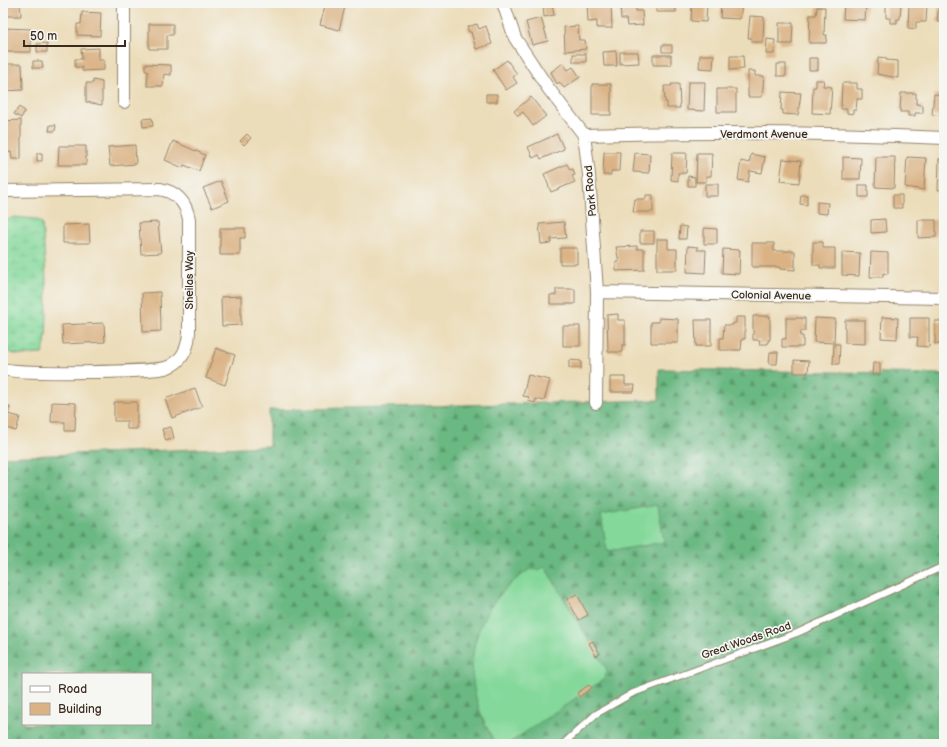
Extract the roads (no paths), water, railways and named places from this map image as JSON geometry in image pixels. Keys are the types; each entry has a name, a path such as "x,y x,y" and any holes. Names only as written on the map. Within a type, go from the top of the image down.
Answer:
{"street":[{"path":"124,3 124,102"},
{"name":"Park Road","path":"503,3 515,38 548,88 584,135 590,175 597,292 596,403"},
{"name":"Verdmont Avenue","path":"584,135 656,133 853,134 944,138"},
{"name":"Sheilas Way","path":"3,190 160,189 175,195 184,204 188,220 189,333 187,348 181,359 175,364 160,370 73,372 14,371 3,368"},
{"name":"Colonial Avenue","path":"597,292 944,298"}],"lane":[{"name":"Great Woods Road","path":"563,744 596,714 633,693 797,633 944,566"}]}
